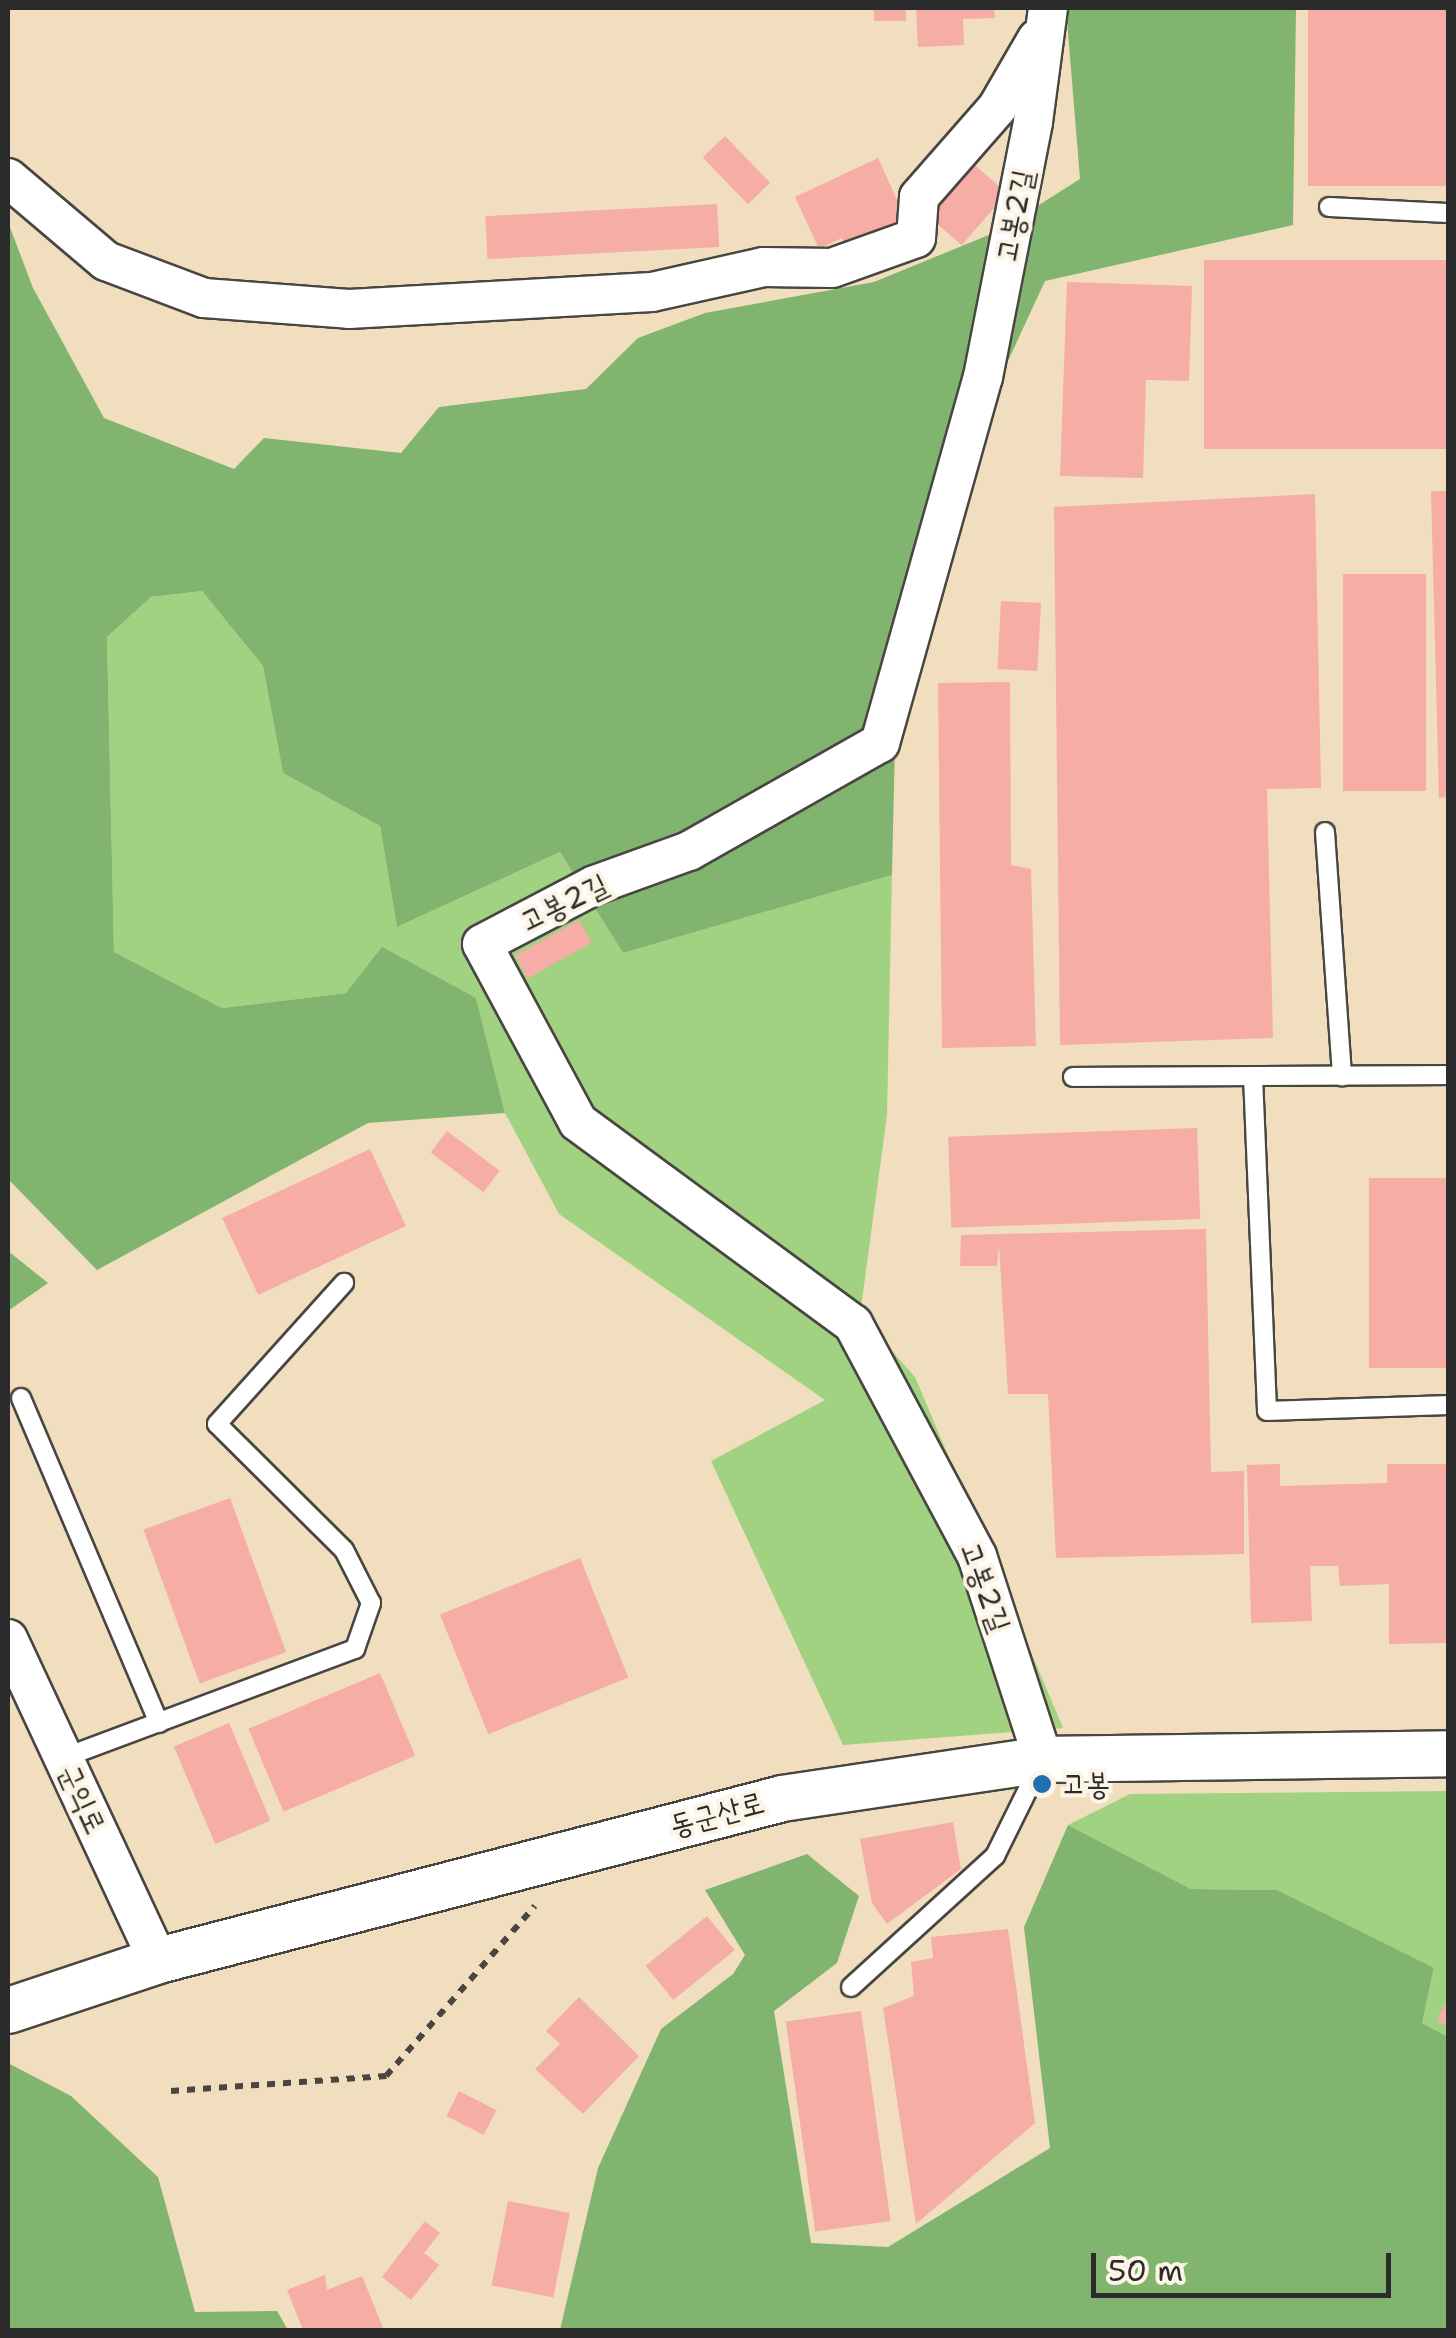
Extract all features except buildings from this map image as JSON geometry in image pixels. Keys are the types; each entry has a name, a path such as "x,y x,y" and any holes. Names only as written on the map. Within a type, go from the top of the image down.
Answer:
{"street":[{"path":"8,178 106,262 204,298 349,310 652,292 764,267 832,268 916,238 920,196 997,108 1047,16"},
{"name":"고봉2길","path":"1043,1758 978,1556 853,1324 578,1122 482,944 595,885 689,851 880,743 983,377 1034,122 1047,16"},
{"name":"군익로","path":"8,1639 158,1960"},
{"name":"동군산로","path":"8,2010 158,1960 782,1798 1043,1758 1448,1753"}],"lane":[{"path":"1329,207 1448,213"},
{"path":"1325,832 1342,1076"},
{"path":"1072,1077 1448,1075"},
{"path":"1254,1076 1267,1411 1448,1405"},
{"path":"63,1758 354,1649 371,1603 344,1550 217,1424 344,1283"},
{"path":"21,1398 159,1723"},
{"path":"851,1987 995,1856 1043,1758"}],"path":[{"path":"171,2092 386,2076 586,1849"}],"green space":[{"path":"1066,8 1296,8 1293,225 1045,281 1001,376 895,741 892,875 623,953 560,852 397,927 380,826 283,773 263,666 202,591 151,597 107,637 114,952 222,1008 346,993 382,947 476,998 505,1113 368,1123 97,1270 8,1179 8,222 33,288 104,418 234,469 264,438 401,453 439,407 586,389 638,338 705,313 874,282 996,232 1080,179"},
{"path":"202,591 263,666 283,773 380,826 397,927 560,852 623,953 892,875 887,1115 860,1315 915,1377 1063,1728 843,1745 711,1461 825,1400 559,1214 505,1113 476,998 346,993 222,1008 114,952 107,637 151,597"},
{"path":"8,1251 48,1283 8,1311"},
{"path":"1448,1791 1448,2037 1422,2023 1434,1969 1277,1890 1191,1889 1068,1825 1130,1794"},
{"path":"1068,1825 1191,1889 1277,1890 1434,1968 1422,2023 1448,2037 1448,2330 560,2330 598,2168 661,2029 733,1974 745,1955 705,1890 807,1854 859,1896 837,1963 774,2011 811,2243 888,2247 1050,2148 1024,1927"},
{"path":"8,2063 71,2096 158,2177 195,2312 277,2311 288,2330 8,2330"}],"place":[{"name":"고봉","path":"1042,1784"}]}
